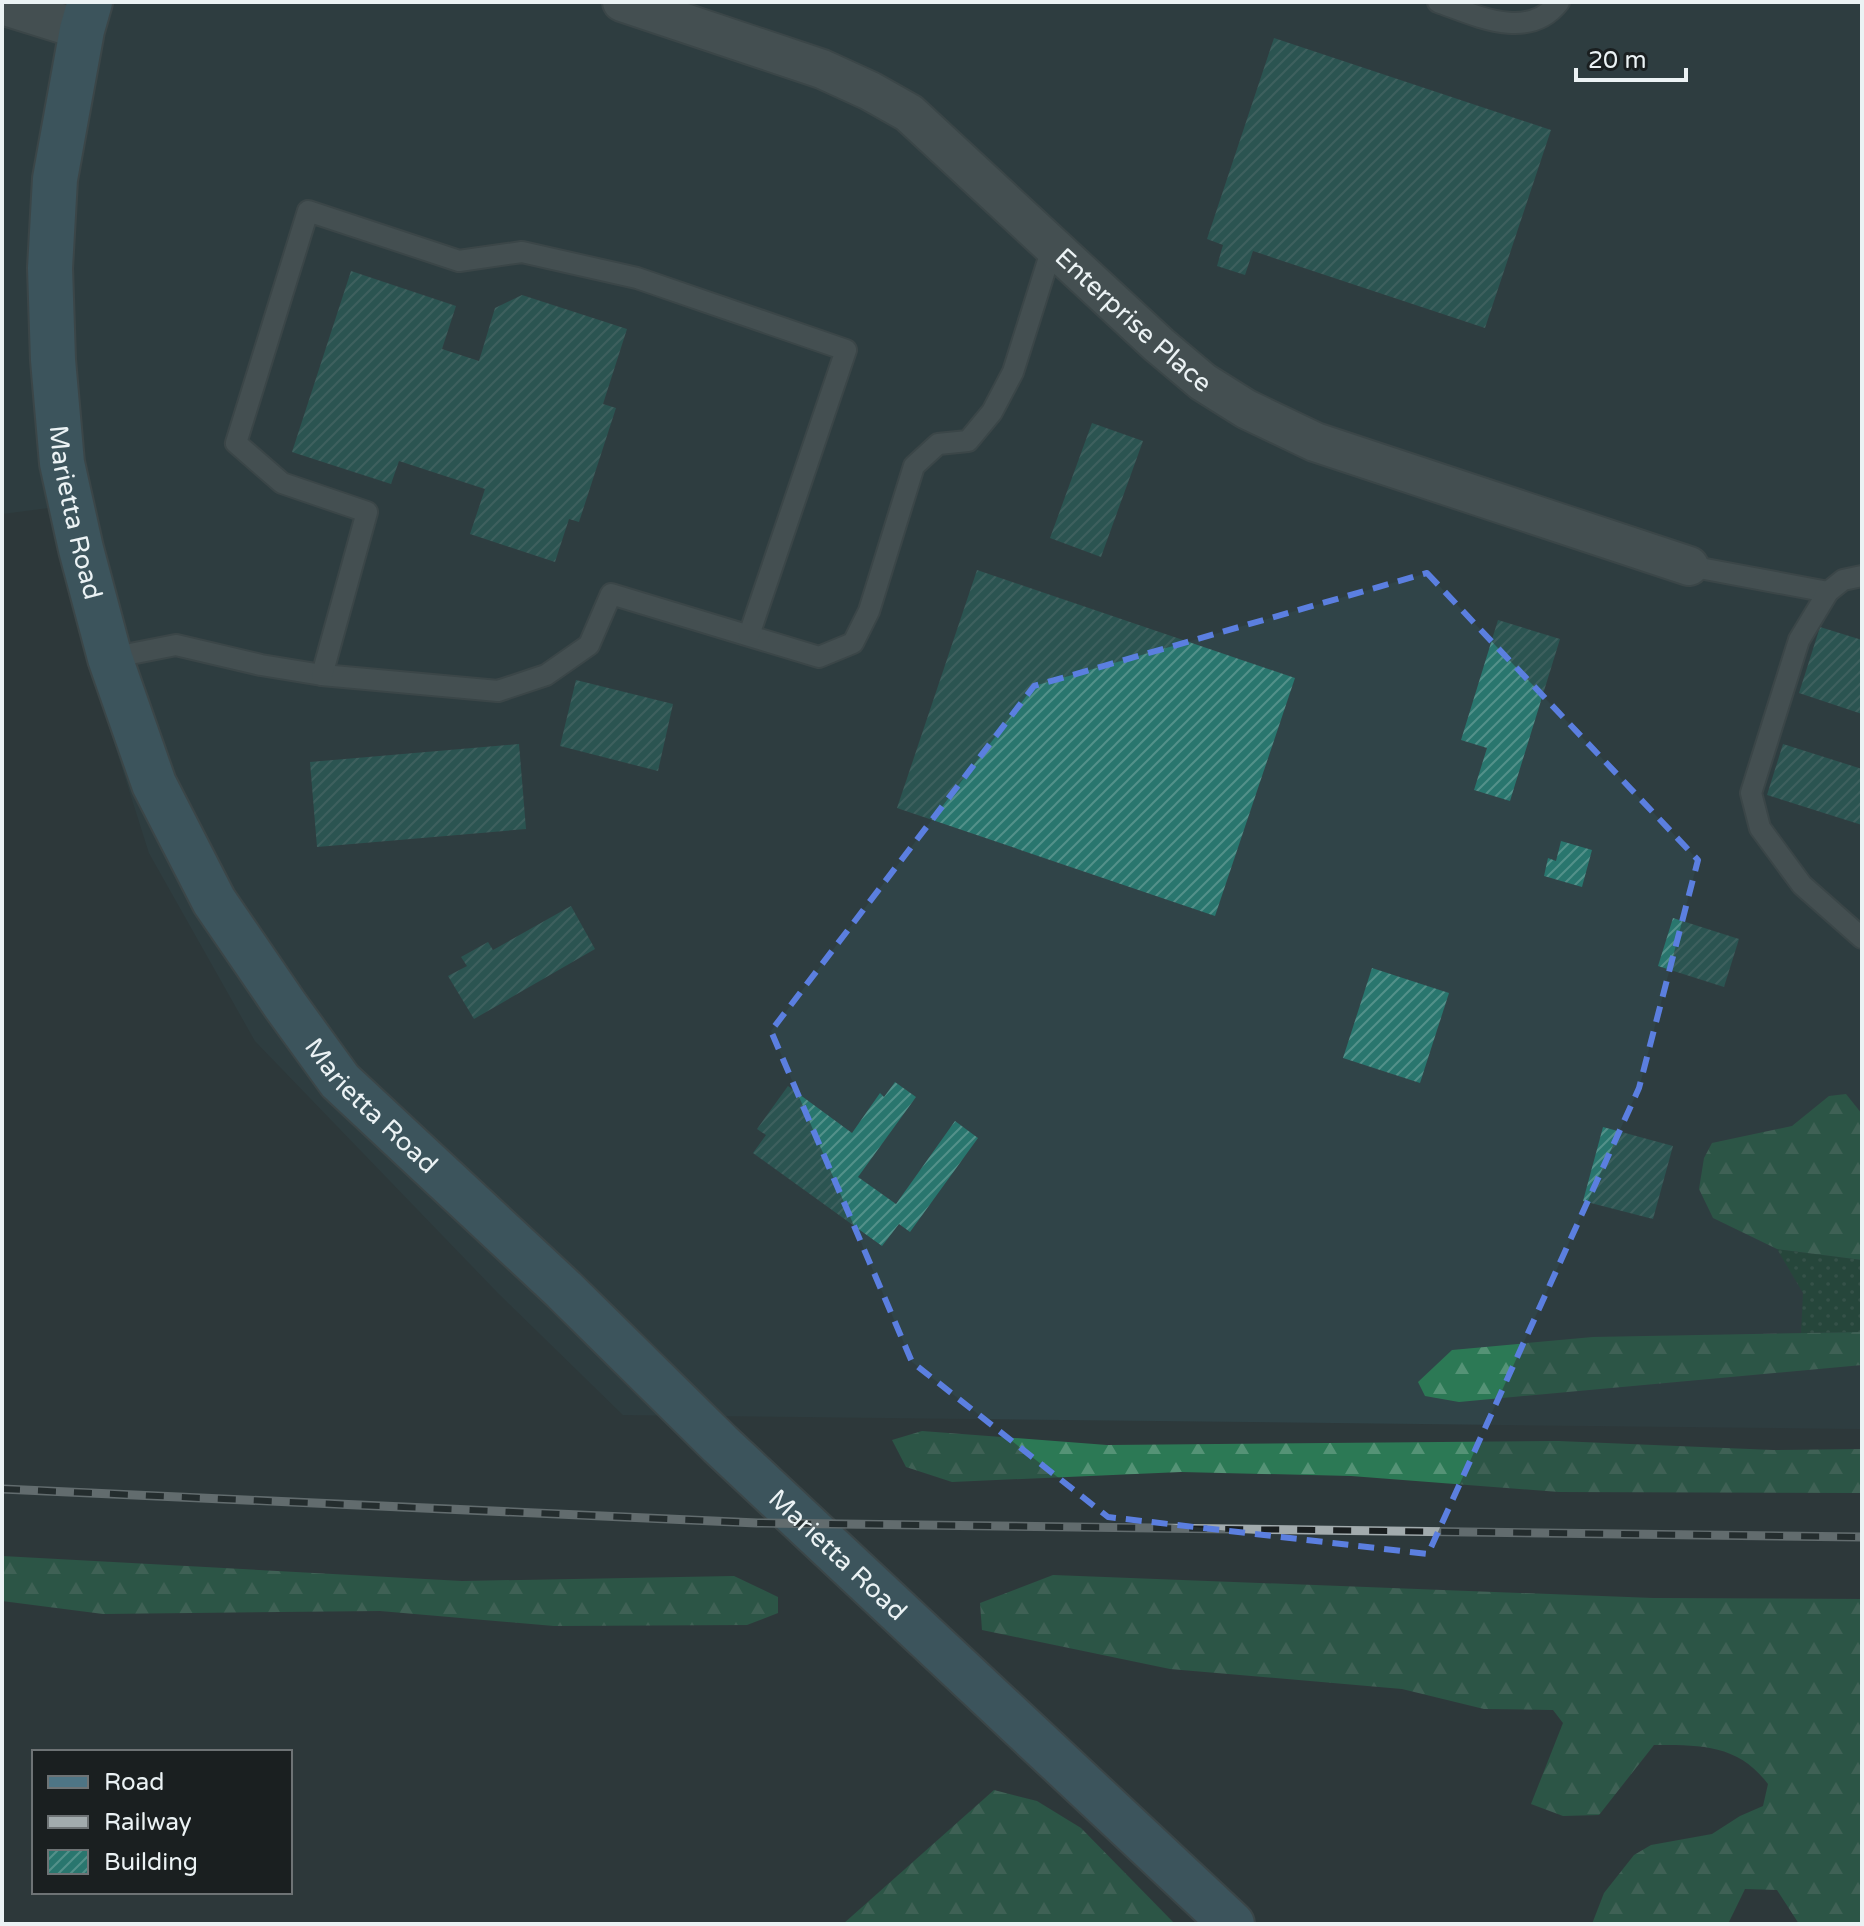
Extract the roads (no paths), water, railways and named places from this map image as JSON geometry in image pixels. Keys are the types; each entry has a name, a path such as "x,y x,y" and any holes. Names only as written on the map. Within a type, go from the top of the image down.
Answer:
{"street":[{"name":"Enterprise Place","path":"622,2 822,69 909,113 1170,354 1203,382 1246,409 1315,442 1689,566"},
{"path":"2,5 86,16"},
{"name":"Marietta Road","path":"86,16 55,179 50,268 53,360 62,463 110,658 154,784 214,901 340,1081 564,1290 720,1444 1232,1924"}],"lane":[{"path":"1438,2 1502,24 1527,22 1552,10 1559,2"},
{"path":"322,675 367,512 282,483 236,443 308,211 459,261 522,252 637,278 846,350 749,635"},
{"path":"110,658 176,645 261,665 322,675 498,691 546,675 589,645 611,594 819,657 853,643 869,611 914,466 938,444 968,441 992,412 1013,372 1053,245"},
{"path":"1689,566 1828,592"},
{"path":"1862,576 1843,580 1828,592 1799,640 1751,793 1760,828 1802,885 1862,938"}],"railway":[{"path":"2,1489 757,1523 1862,1537"}]}
